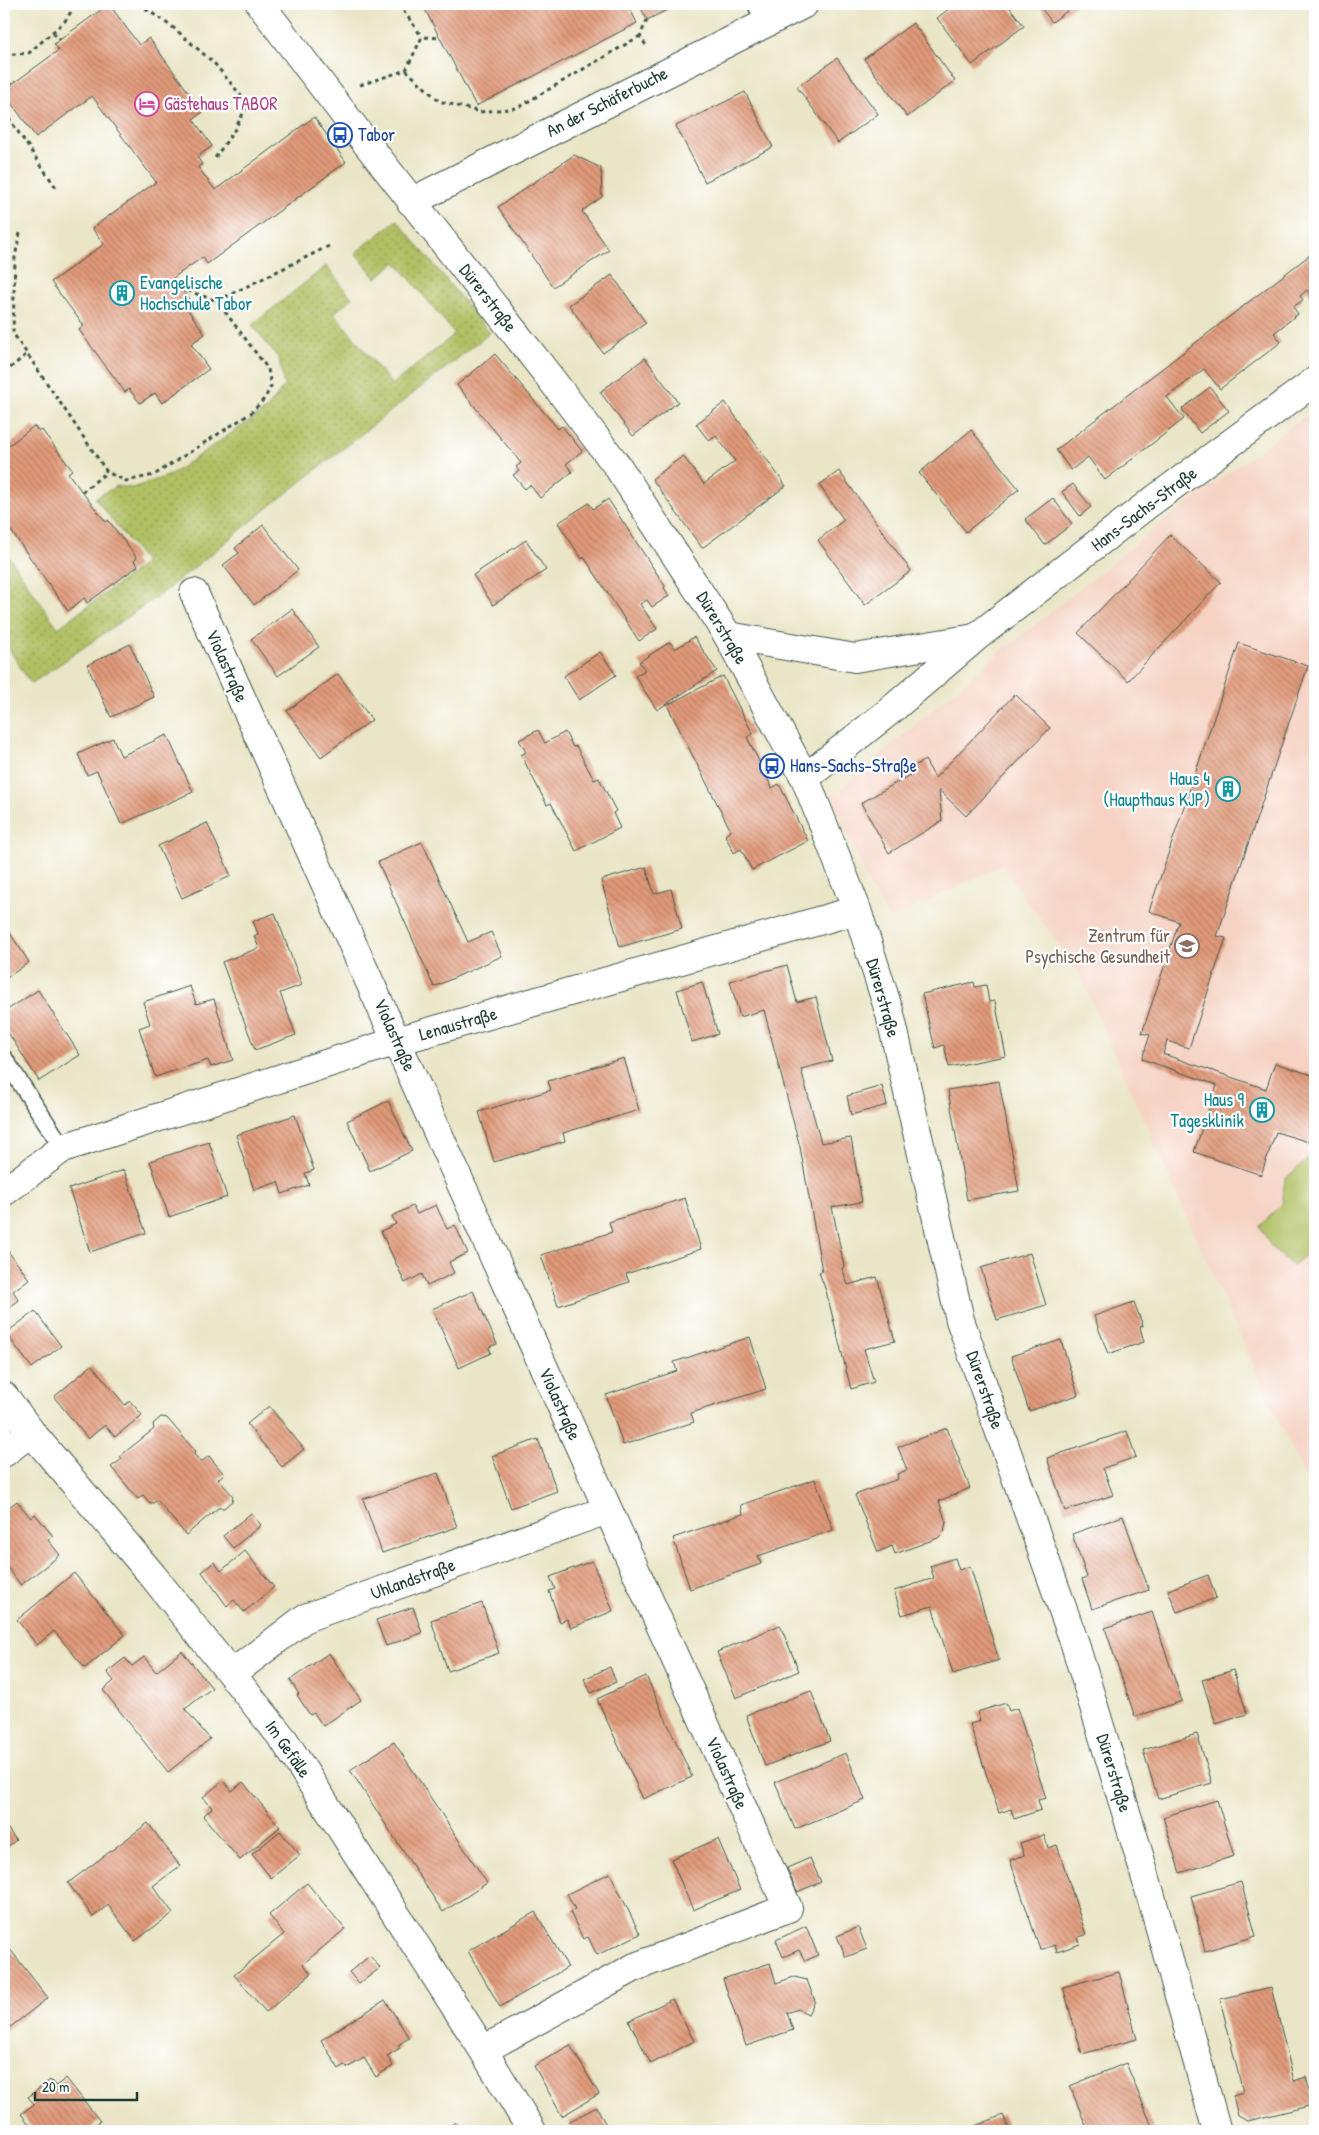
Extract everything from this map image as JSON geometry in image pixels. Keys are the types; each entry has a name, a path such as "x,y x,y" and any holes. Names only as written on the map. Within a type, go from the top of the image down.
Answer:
{"street":[{"name":"Dürerstraße","path":"260,4 411,202 618,467 728,636 805,778 857,910 890,1014 960,1320 1074,1641 1143,1868 1217,2131"},
{"name":"An der Schäferbuche","path":"411,202 664,73 761,14 804,4"},
{"name":"Hans-Sachs-Straße","path":"805,778 891,710 975,638 1147,505 1315,381"},
{"name":"Violastraße","path":"194,593 788,1908 636,1967 483,2050"},
{"name":"Hans-Sachs-Straße","path":"728,636 855,658 975,638"},
{"name":"Lenaustraße","path":"4,1192 62,1148 397,1041 857,910"},
{"name":"Im Gefälle","path":"4,1396 31,1432 233,1673 284,1740 483,2050 532,2131"},
{"path":"4,1454 31,1432"},
{"name":"Uhlandstraße","path":"233,1673 305,1618 607,1510"}],"lane":[{"path":"4,1058 62,1148"}],"path":[{"path":"4,55 29,54 53,33 76,4"},
{"path":"139,4 175,29 214,63 248,104 235,129 213,161"},
{"path":"399,4 422,37"},
{"path":"53,33 60,40"},
{"path":"406,70 439,101 480,112 516,108 640,36"},
{"path":"422,37 441,38"},
{"path":"355,86 406,70 422,37"},
{"path":"4,112 57,189"},
{"path":"20,233 15,257 13,333 107,472 126,481 154,475 251,413 265,398 271,386 268,369 217,301 180,288"},
{"path":"217,301 331,245"},
{"path":"4,372 27,354"},
{"path":"82,492 107,472"}],"shaded area":[{"name":"Zentrum für Psychische Gesundheit","path":"1315,409 1315,1499 1241,1339 1078,971 1001,865 890,920 870,887 831,797 991,660 1169,517"}],"green space":[{"path":"397,220 490,333 165,591 31,684 4,641 4,550 58,628 146,563 95,498 117,486 132,488 170,475 267,409 284,386 279,359 252,325 326,266 352,298 334,313 392,385 455,334 396,262 376,278 355,253"},
{"path":"1315,1153 1315,1245 1293,1266 1272,1248 1260,1226 1282,1204 1285,1179"}],"building":[{"path":"109,4 139,45 149,38 203,112 193,119 212,146 197,157 202,164 198,167 215,190 314,117 346,162 207,264 203,257 173,278 189,299 183,303 205,334 191,344 209,369 162,403 155,393 140,403 129,389 125,392 79,330 84,326 51,282 104,244 92,228 156,182 92,96 36,137 4,93 4,90 59,50 54,44"},
{"path":"422,4 636,4 629,7 637,23 476,106"},
{"path":"639,4 679,4 647,20"},
{"path":"955,4 1007,4 1024,26 972,65 937,18"},
{"path":"1038,4 1077,4 1052,22"},
{"path":"913,23 955,81 907,117 864,59"},
{"path":"837,58 878,114 838,143 797,87"},
{"path":"745,92 773,147 705,182 676,126"},
{"path":"574,155 601,168 602,197 582,211 609,250 553,287 498,207"},
{"path":"1315,251 1315,296 1313,298 1307,290 1300,296 1303,300 1293,307 1298,314 1274,333 1281,342 1220,389 1204,369 1167,397 1184,419 1105,480 1088,457 1071,470 1056,450"},
{"path":"612,275 646,323 603,353 569,305"},
{"path":"495,354 558,429 562,426 582,451 566,464 572,472 540,498 530,485 525,489 513,475 519,471 516,467 521,463 457,385"},
{"path":"645,358 678,402 633,436 600,392"},
{"path":"1210,387 1229,411 1200,433 1182,409"},
{"path":"725,402 786,486 702,548 652,479 683,456 704,484 735,461 716,436 709,441 696,424"},
{"path":"34,426 39,432 42,430 72,470 68,473 82,492 106,522 108,520 137,558 134,561 138,566 87,603 84,598 68,611 4,521 4,449"},
{"path":"971,430 1019,489 966,532 919,473"},
{"path":"839,471 911,571 865,605 818,540 844,520 819,485"},
{"path":"1073,484 1091,507 1080,516 1062,492"},
{"path":"1053,498 1072,524 1045,545 1025,519"},
{"path":"608,499 665,586 664,588 669,596 652,607 647,600 640,604 657,629 639,641 584,557 582,559 558,523 589,503 593,509"},
{"path":"263,525 298,570 254,605 223,565 239,553 235,548"},
{"path":"1170,535 1221,582 1128,681 1078,633"},
{"path":"526,540 546,570 493,605 473,575"},
{"path":"292,609 319,647 278,676 251,639"},
{"path":"694,637 717,671 657,710 635,676 645,670 639,662 670,642 675,649"},
{"name":"Haus 4 (Haupthaus KJP)","path":"1239,643 1308,666 1217,936 1226,938 1189,1048 1167,1041 1163,1054 1266,1089 1275,1063 1315,1076 1315,1144 1276,1132 1261,1175 1194,1152 1217,1085 1142,1059 1150,1035 1142,1033 1179,922 1149,911"},
{"path":"130,644 154,697 111,717 87,665"},
{"path":"600,652 616,675 579,700 564,676"},
{"path":"338,674 372,720 321,757 287,711"},
{"path":"723,676 753,734 747,737 772,788 779,784 808,841 752,870 741,849 734,853 725,835 731,831 667,705"},
{"path":"1015,694 1050,728 966,816 939,790 942,821 889,853 861,803 910,775 907,770 925,760 935,778"},
{"path":"538,730 545,743 565,732 573,747 576,746 594,780 599,778 616,811 613,813 620,828 576,851 551,803 547,805 521,755 526,752 519,740"},
{"path":"167,735 193,792 121,824 97,771 87,775 78,754 113,738 121,756"},
{"path":"207,823 231,876 182,898 158,846"},
{"path":"422,842 468,942 491,932 502,956 434,987 378,862"},
{"path":"646,867 654,894 671,889 682,929 620,947 601,880"},
{"path":"275,913 302,985 280,993 296,1035 255,1050 222,962 259,948 254,936 258,934 253,921"},
{"path":"4,924 29,962 4,980"},
{"path":"787,965 797,1002 816,997 832,1061 801,1069 821,1143 851,1138 862,1202 832,1207 844,1266 842,1268 848,1285 877,1277 895,1341 864,1349 874,1382 851,1389 826,1291 819,1272 822,1271 800,1147 764,1010 740,1017 730,981"},
{"path":"702,982 718,1034 692,1042 677,990"},
{"path":"974,982 975,987 986,985 989,1002 995,1001 1006,1056 949,1067 944,1045 935,1048 922,994"},
{"path":"190,986 196,1004 214,999 233,1060 211,1067 208,1060 155,1077 139,1028 150,1024 143,1002"},
{"path":"38,990 80,1055 39,1081 4,1026 4,1012"},
{"path":"624,1058 639,1110 563,1133 565,1141 494,1162 479,1112 551,1090 548,1081"},
{"path":"999,1081 1019,1191 967,1200 948,1090"},
{"path":"882,1086 887,1105 851,1115 847,1096"},
{"path":"388,1101 412,1151 370,1171 347,1121"},
{"path":"295,1115 314,1170 305,1173 309,1185 282,1194 278,1182 254,1190 236,1135"},
{"path":"209,1142 227,1197 169,1217 150,1161"},
{"path":"124,1170 146,1233 90,1252 69,1189"},
{"path":"685,1198 701,1249 626,1274 629,1282 558,1306 541,1255 612,1232 609,1222"},
{"path":"436,1205 447,1229 455,1225 468,1253 449,1262 454,1273 427,1286 422,1274 405,1283 381,1231 396,1224 392,1216 413,1206 417,1214"},
{"path":"4,1246 29,1279 13,1291 19,1300 4,1312"},
{"path":"1030,1253 1046,1305 997,1320 981,1268"},
{"path":"473,1291 497,1344 489,1347 491,1353 459,1368 432,1309"},
{"path":"1134,1302 1143,1326 1140,1327 1144,1342 1108,1354 1094,1316"},
{"path":"35,1311 61,1346 32,1368 6,1333"},
{"path":"750,1337 766,1389 691,1413 694,1422 623,1445 606,1395 677,1371 674,1362"},
{"path":"1061,1340 1078,1395 1029,1411 1011,1356"},
{"path":"92,1365 125,1405 130,1401 142,1415 115,1437 105,1425 88,1439 54,1397"},
{"path":"269,1406 304,1449 282,1467 247,1424"},
{"path":"161,1417 167,1418 195,1451 194,1454 201,1462 209,1456 224,1474 218,1479 233,1496 232,1501 224,1508 218,1508 186,1535 157,1500 150,1503 143,1495 138,1499 111,1467 122,1459 120,1456 154,1429 153,1424"},
{"path":"947,1428 970,1488 939,1501 946,1522 944,1532 938,1538 895,1554 892,1546 878,1552 855,1495 898,1479 897,1474 907,1470 898,1447"},
{"path":"1127,1431 1136,1457 1103,1468 1113,1495 1065,1511 1047,1458"},
{"path":"538,1439 557,1491 511,1508 492,1456"},
{"path":"438,1473 457,1527 382,1553 363,1499"},
{"path":"815,1479 833,1530 758,1556 761,1564 690,1589 673,1538 743,1514 741,1505"},
{"path":"17,1501 31,1518 35,1514 53,1536 48,1540 60,1555 21,1585 4,1563 4,1511"},
{"path":"251,1513 261,1525 233,1548 223,1536"},
{"path":"1123,1516 1149,1590 1092,1609 1082,1579 1087,1577 1072,1534"},
{"path":"245,1551 274,1587 244,1612 234,1600 227,1606 202,1572 214,1562 221,1571"},
{"path":"955,1558 959,1570 970,1566 999,1660 953,1674 932,1606 902,1615 894,1591 934,1578 930,1566"},
{"path":"592,1561 613,1611 571,1628 567,1619 560,1622 549,1591 555,1589 550,1577"},
{"path":"74,1573 125,1635 85,1668 54,1631 37,1645 17,1620"},
{"path":"1208,1575 1216,1598 1177,1612 1168,1590"},
{"path":"482,1603 499,1653 448,1671 431,1620"},
{"path":"413,1607 422,1633 386,1646 376,1620"},
{"path":"1152,1612 1182,1701 1135,1717 1105,1628"},
{"path":"780,1625 799,1671 736,1698 717,1652"},
{"path":"182,1651 212,1688 185,1709 210,1739 168,1772 103,1690 114,1681 107,1672 125,1658 132,1666 144,1657 156,1672"},
{"path":"329,1653 361,1700 323,1726 314,1713 310,1715 290,1680"},
{"path":"610,1667 616,1682 591,1693 584,1679"},
{"path":"1233,1670 1247,1714 1216,1724 1202,1680"},
{"path":"646,1676 692,1777 643,1799 597,1699"},
{"path":"811,1691 830,1741 765,1766 746,1715"},
{"path":"1006,1703 1009,1711 1017,1708 1046,1798 1038,1800 1041,1810 1014,1819 1011,1809 999,1813 970,1724 980,1721 977,1712"},
{"path":"1197,1734 1212,1783 1158,1799 1143,1750"},
{"path":"394,1742 487,1883 443,1912 350,1770"},
{"path":"846,1753 865,1800 795,1829 775,1782"},
{"path":"223,1781 232,1791 243,1782 280,1827 240,1860 203,1816 212,1808 203,1797"},
{"path":"1217,1800 1234,1856 1180,1873 1163,1817"},
{"path":"148,1823 180,1866 153,1886 173,1913 135,1941 108,1905 93,1917 68,1883"},
{"path":"4,1824 16,1840 4,1850"},
{"path":"280,1831 300,1855 271,1878 252,1854"},
{"path":"1044,1835 1048,1848 1057,1845 1086,1935 1078,1937 1080,1944 1057,1952 1055,1945 1040,1950 1010,1860 1024,1855 1020,1843"},
{"path":"718,1839 740,1890 693,1910 671,1859"},
{"path":"810,1858 821,1882 797,1892 787,1868"},
{"path":"610,1873 640,1934 597,1955 588,1937 583,1939 570,1912 575,1909 567,1894"},
{"path":"1241,1882 1256,1936 1205,1951 1191,1896"},
{"path":"307,1883 345,1929 303,1964 311,1974 266,2012 234,1975 284,1934 269,1915"},
{"path":"535,1912 568,1967 500,2007 468,1951"},
{"path":"806,1926 818,1955 805,1961 799,1950 783,1957 776,1940"},
{"path":"858,1927 867,1949 846,1957 837,1936"},
{"path":"9,1948 48,1998 4,2032 4,1953"},
{"path":"370,1956 380,1968 359,1984 349,1972"},
{"path":"770,1963 776,1983 794,1977 807,1980 815,2001 808,2014 798,2009 787,2013 793,2030 746,2046 723,1979"},
{"path":"1119,1972 1137,2039 1082,2054 1063,1987"},
{"path":"1271,1987 1294,2081 1306,2077 1313,2105 1248,2121 1238,2116 1233,2096 1243,2093 1220,1999"},
{"path":"672,1999 694,2041 651,2064 629,2021"},
{"path":"385,2000 409,2038 398,2045 400,2048 387,2056 393,2066 376,2077 364,2058 347,2068 344,2065 339,2069 321,2040"},
{"path":"570,2045 599,2094 562,2116 534,2066"},
{"path":"1126,2063 1154,2131 1088,2131 1070,2086"},
{"path":"66,2078 100,2121 87,2131 35,2131 21,2114 34,2104 28,2097 50,2080 56,2086"},
{"path":"597,2107 609,2131 573,2131 568,2122"},
{"path":"1003,2115 1010,2131 963,2131"},
{"path":"455,2122 463,2131 445,2131"}],"place":[{"name":"Gästehaus TABOR","path":"147,104"},
{"name":"Tabor","path":"340,135"},
{"name":"Evangelische Hochschule Tabor","path":"122,293"},
{"name":"Hans-Sachs-Straße","path":"772,766"},
{"name":"Haus 4 (Haupthaus KJP)","path":"1228,789"},
{"name":"Zentrum für Psychische Gesundheit","path":"1187,946"},
{"name":"Haus 9 Tagesklinik","path":"1262,1110"}]}
